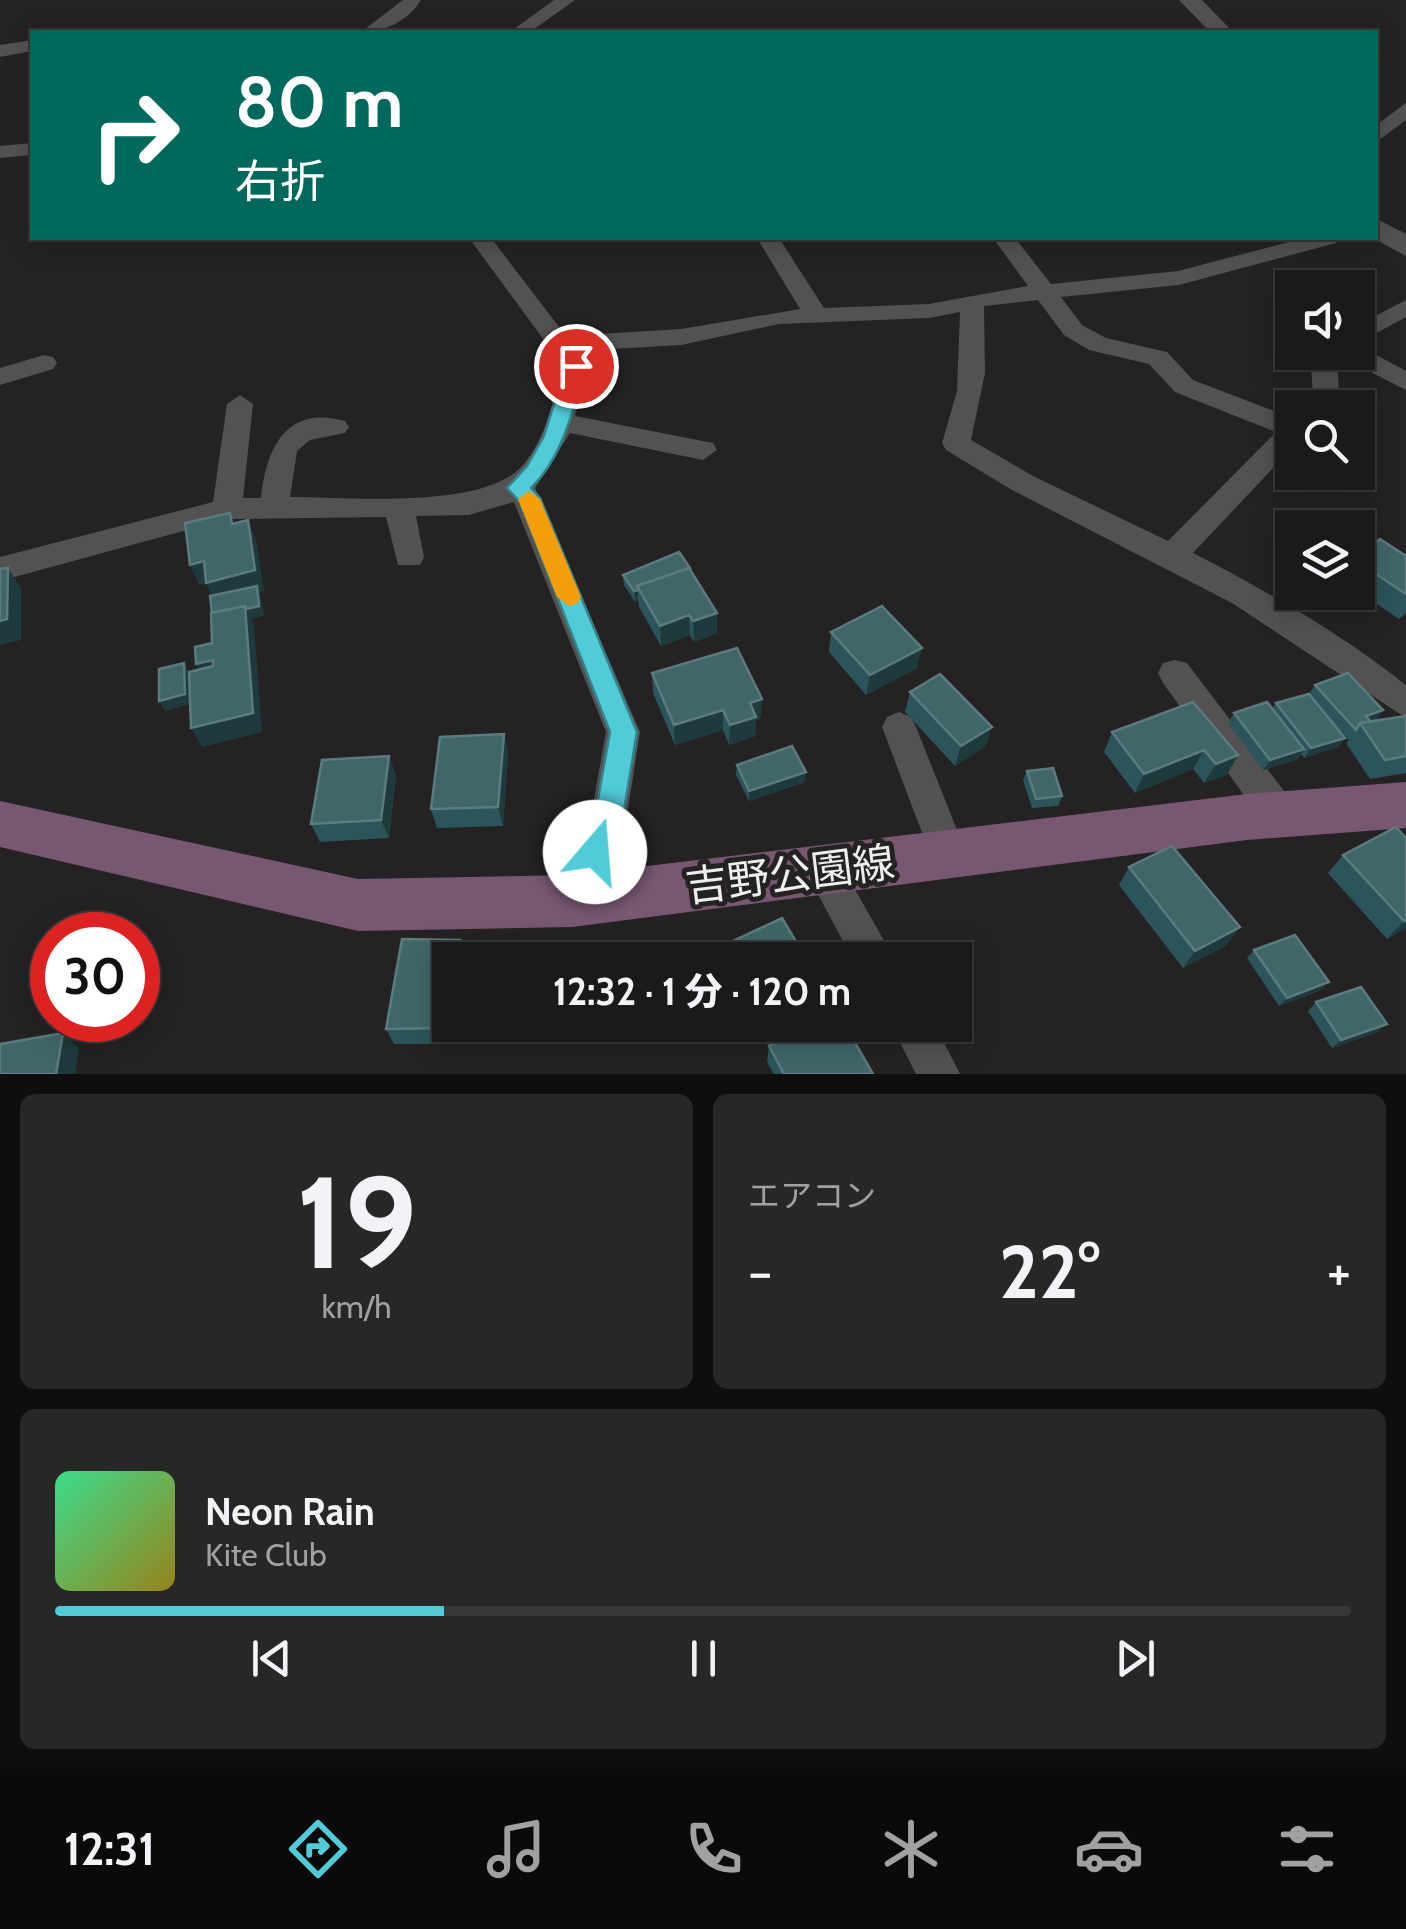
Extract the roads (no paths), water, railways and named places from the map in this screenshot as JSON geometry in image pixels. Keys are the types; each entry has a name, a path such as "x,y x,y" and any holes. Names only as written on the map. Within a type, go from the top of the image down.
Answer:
{"main road":[{"name":"吉野公園線","path":"0,824 358,905 572,901 1280,814 1406,806"}],"street":[{"path":"372,30 378,23 404,12 412,0"},
{"path":"523,30 566,0"},
{"path":"1190,0 1220,30"},
{"path":"0,51 30,46"},
{"path":"1378,134 1406,109"},
{"path":"0,152 30,150"},
{"path":"1378,228 1406,247"},
{"path":"0,569 227,509 469,505 518,488 535,472 559,422 576,366 481,240"},
{"path":"769,240 817,316"},
{"path":"1005,240 1074,330 1098,344 1158,358 1184,386 1275,423"},
{"path":"558,344 681,337 779,317 929,311 1043,291 1179,278 1321,240"},
{"path":"972,302 976,348 964,425 956,443 990,467 1172,556 1364,669 1406,704"},
{"path":"1375,325 1406,307"},
{"path":"0,378 44,363"},
{"path":"1375,365 1406,382"},
{"path":"227,509 240,404"},
{"path":"559,422 703,450"},
{"path":"276,508 280,452 290,437 311,428 335,427"},
{"path":"1172,556 1275,448"},
{"path":"518,488 529,498 624,732 607,828 572,901"},
{"path":"399,506 409,556"},
{"path":"1174,673 1280,814"},
{"path":"899,727 948,855"},
{"path":"824,870 865,942"},
{"path":"921,1042 939,1074"}]}
